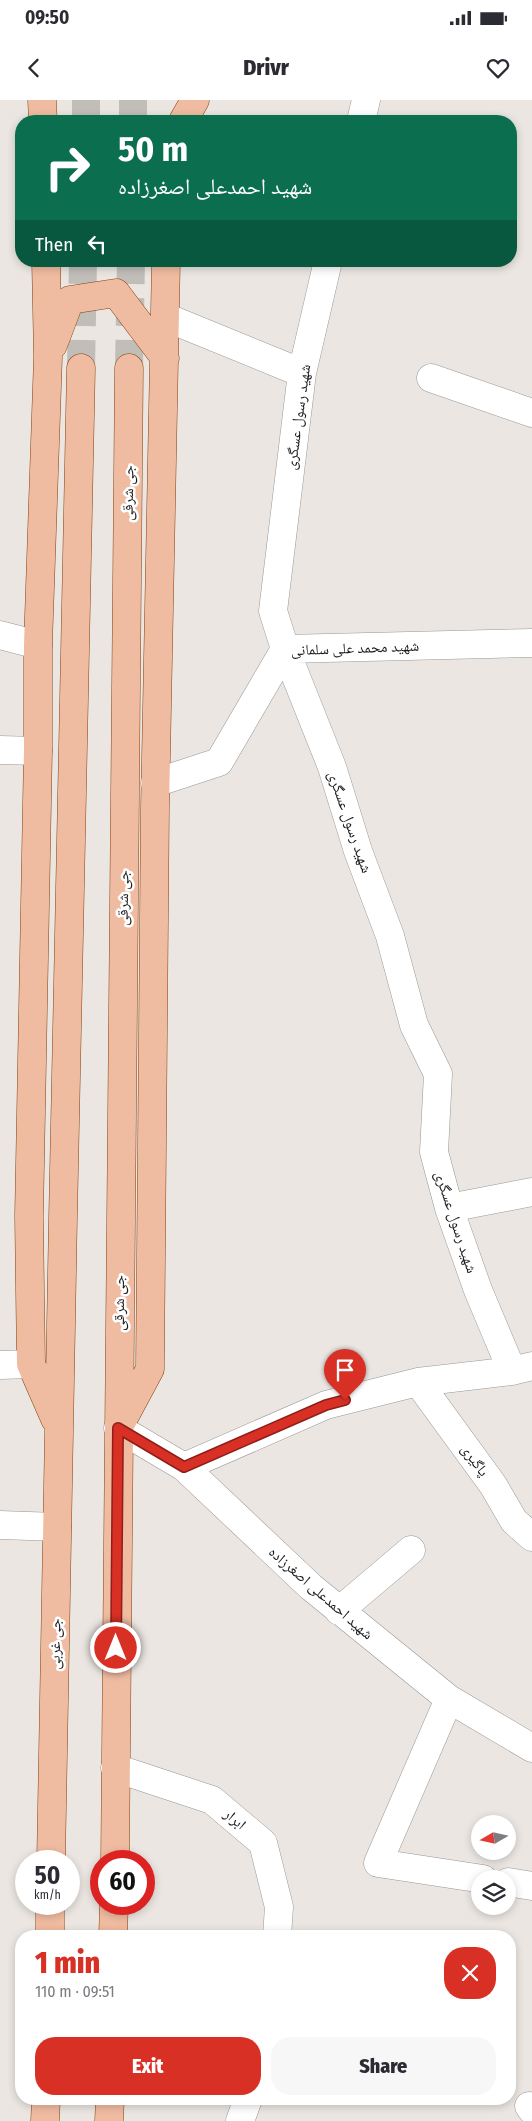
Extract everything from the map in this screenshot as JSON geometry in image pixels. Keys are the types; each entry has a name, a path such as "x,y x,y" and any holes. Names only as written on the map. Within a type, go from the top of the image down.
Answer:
{"main road":[{"path":"42,100 43,115"},
{"path":"186,115 195,100"},
{"path":"46,267 48,357 38,645 38,751 28,1216 31,1364 59,1427"},
{"path":"115,1850 118,1428 150,1369 155,782 166,267"},
{"path":"48,357 70,300 116,292 165,358"},
{"path":"59,1427 81,368"},
{"name":"جی شرقی","path":"118,1428 129,368"},
{"name":"جی غربی","path":"51,1850 59,1427"},
{"path":"50,1915 50,1930"},
{"path":"113,1930 114,1915"},
{"path":"45,2121 46,2105"},
{"path":"109,2121 110,2105"}],"street":[{"path":"362,115 366,100"},
{"name":"شهید رسول عسگری","path":"327,267 302,373 273,611 285,649 332,767 358,851 390,936 414,1025 438,1074 434,1152 449,1208 478,1290 522,1368"},
{"path":"165,317 302,373"},
{"path":"431,378 532,413"},
{"path":"0,635 38,645"},
{"name":"شهید محمد علی سلمانی","path":"155,782 218,762 285,649 532,643"},
{"path":"0,750 38,751"},
{"path":"449,1208 532,1192"},
{"path":"0,1364 31,1364"},
{"path":"184,1467 326,1405 418,1382 522,1368"},
{"name":"پاگیری","path":"418,1382 493,1484 514,1521 532,1538"},
{"name":"شهید احمدعلی اصغرزاده","path":"118,1428 184,1467 311,1588 449,1699 532,1748"},
{"path":"0,1525 57,1527"},
{"path":"339,1611 411,1550"},
{"path":"449,1699 378,1863 471,1877"},
{"name":"ابرار","path":"115,1768 212,1800 263,1842 279,1907 277,1930"},
{"path":"516,1883 532,1886"},
{"path":"240,2121 246,2105"}],"tunnel":[{"path":"86,100 86,115"},
{"path":"133,100 133,115"},
{"path":"81,368 83,267"},
{"path":"129,368 131,267"}],"route":[{"path":"116,1648 118,1428 184,1467 326,1405 345,1400"}]}
